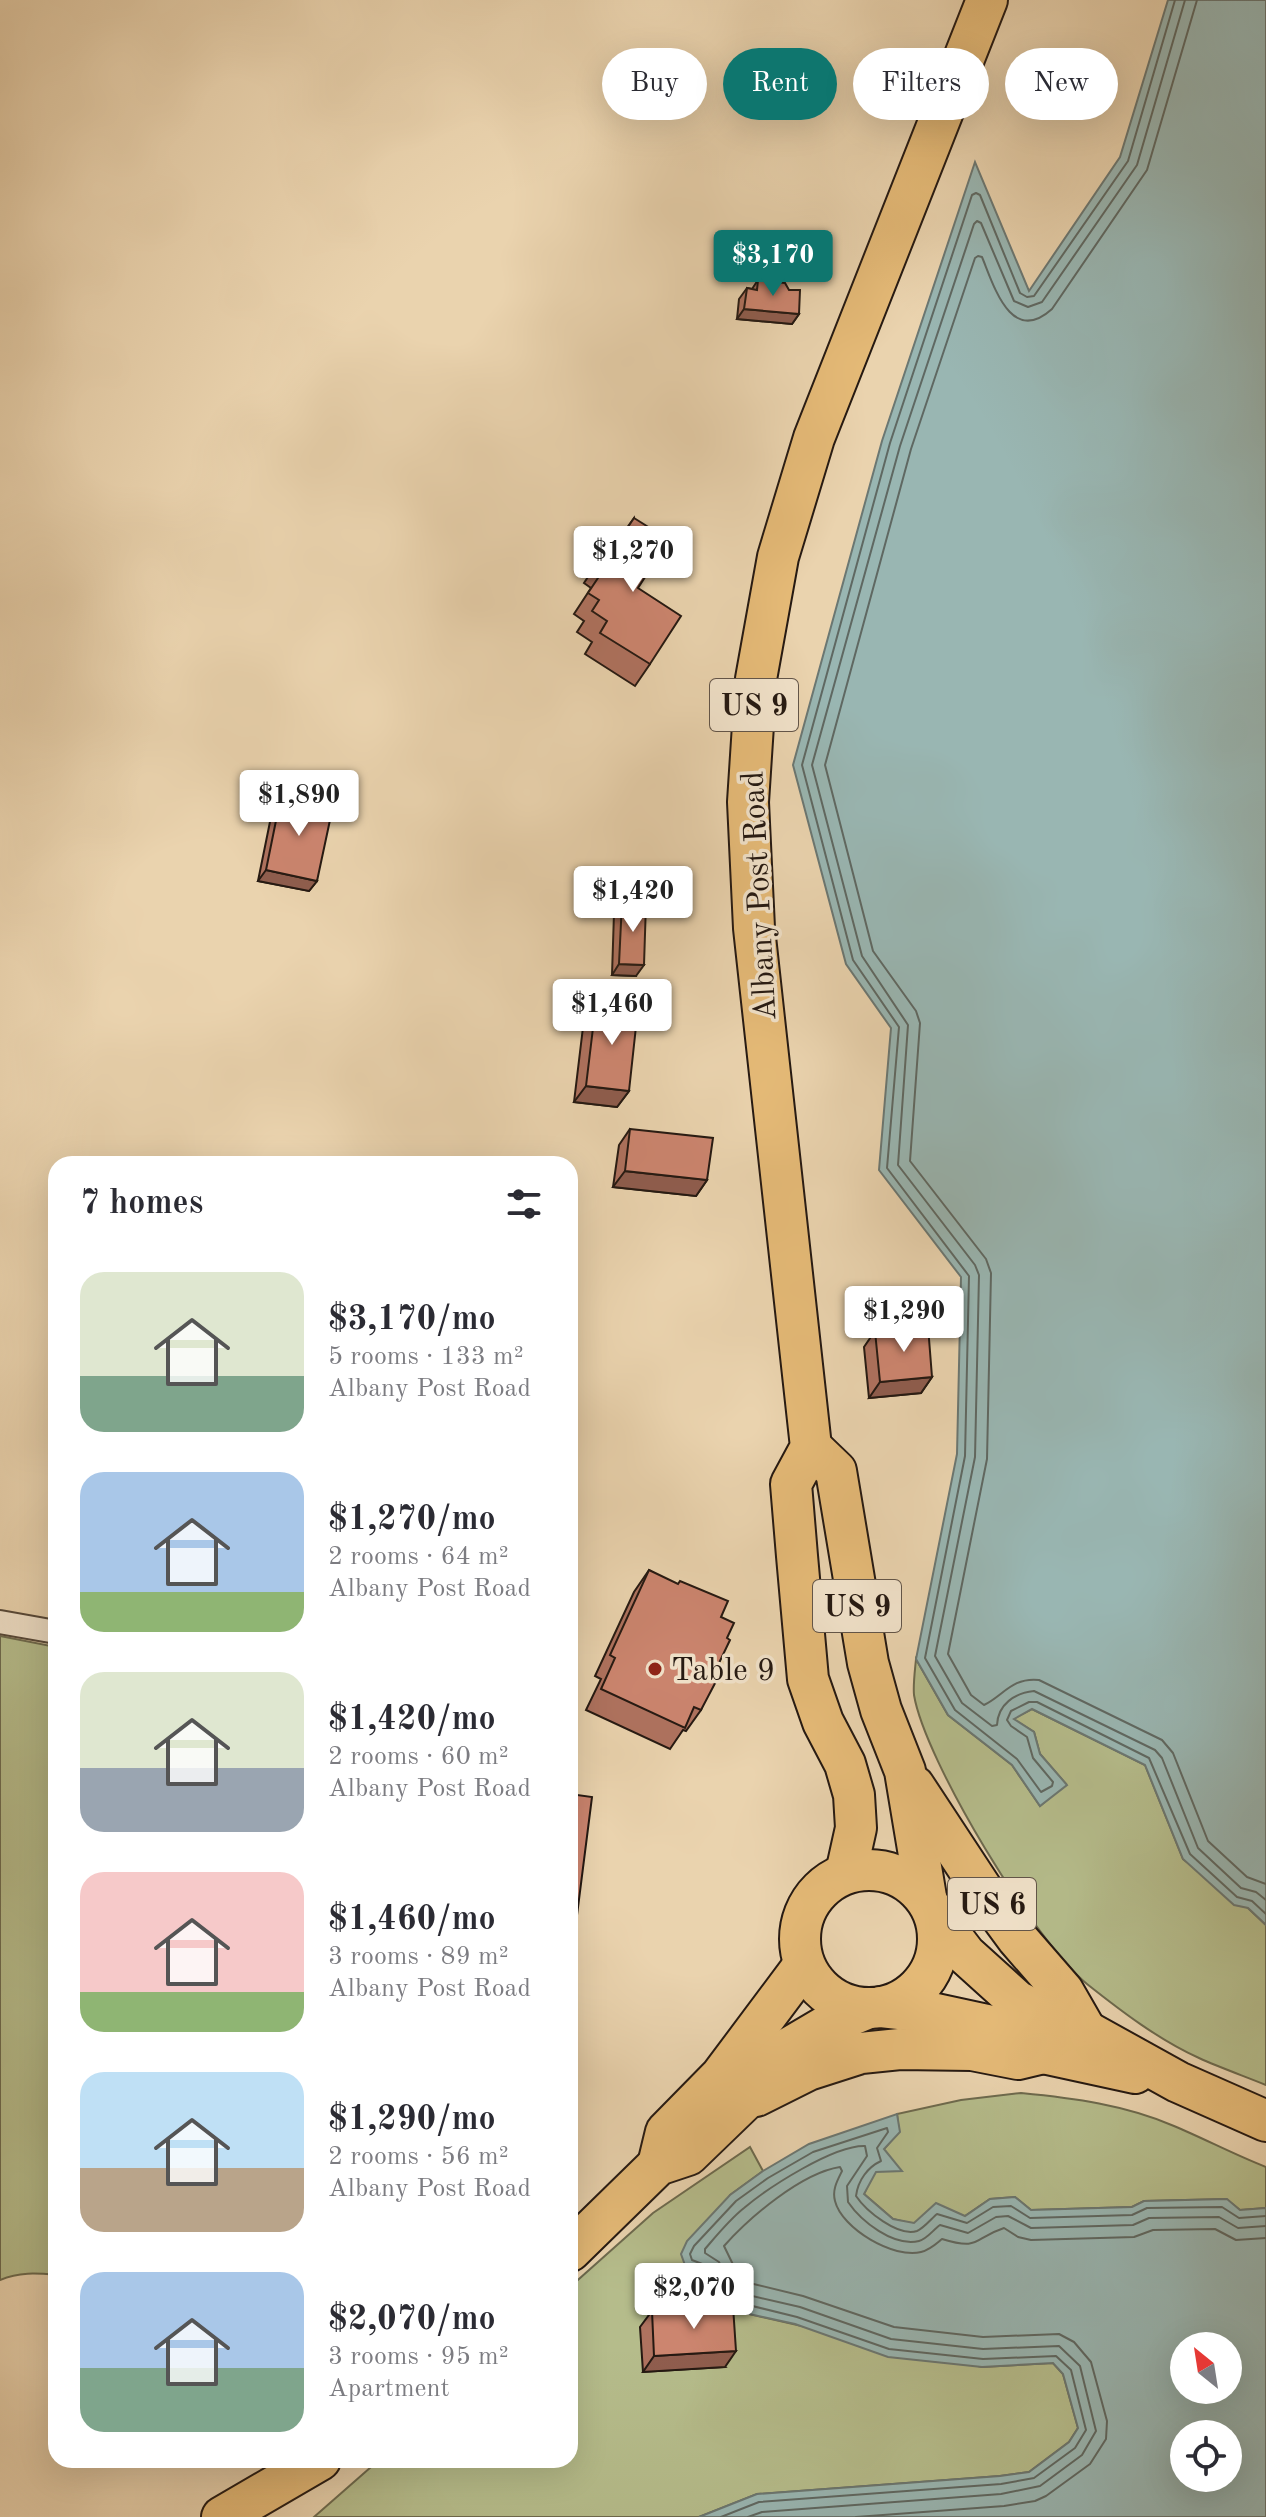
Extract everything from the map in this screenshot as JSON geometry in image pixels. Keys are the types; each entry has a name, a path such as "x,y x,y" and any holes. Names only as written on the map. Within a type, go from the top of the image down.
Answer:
{"highway":[{"name":"Albany Post Road","path":"811,1447 754,928 748,802 756,679 778,557 814,438 987,0"},
{"name":"US 9","path":"802,1956 802,1918 812,1899 836,1878 856,1828 854,1795 845,1764 823,1722 808,1679 791,1484 811,1447 836,1471 868,1663 881,1710 905,1771"},
{"path":"874,2008 903,1998 922,1983 934,1963 938,1939 905,1771"},
{"name":"US 6","path":"905,1771 989,1900 1063,1991 1086,2031"},
{"name":"US 6","path":"836,1878 868,1869 889,1872 909,1882 965,1954 1017,2001 1060,2023 1086,2031 1192,2088 1266,2121"},
{"name":"US 6","path":"658,2165 666,2132 721,2076 802,1956 817,1985 833,2001 927,2012 1024,2033 1043,2053"},
{"name":"US 6","path":"578,2243 658,2165 688,2155 745,2100 771,2065 789,2048 828,2025 874,2008"},
{"name":"US 6","path":"745,2100 808,2070 861,2053 900,2049 972,2050 1018,2059 1043,2053 1192,2088"},
{"path":"222,2517 306,2468"}],"street":[{"path":"0,1622 48,1631"}],"green space":[{"path":"0,1636 48,1645 48,2275 28,2274 0,2280"},
{"path":"916,1659 948,1715 1012,1765 1040,1806 1066,1784 1040,1754 1034,1732 1013,1719 1032,1709 1145,1765 1183,1859 1266,1925 1266,2085 1169,2043 1087,1984 1065,1962 1012,1892 938,1762 922,1725 914,1695"},
{"path":"1021,2093 1080,2100 1137,2113 1266,2167 1266,2208 1240,2210 1226,2199 1144,2201 1132,2207 1031,2210 1015,2197 990,2199 965,2216 914,2224 893,2219 864,2194 884,2149 899,2132 897,2114 961,2100"},
{"path":"750,2147 763,2171 730,2195 704,2272 718,2307 982,2367 1053,2363 1063,2374 1078,2428 1069,2442 1029,2472 757,2494 699,2517 314,2517 370,2468 578,2468 578,2280 653,2213"}],"water":[{"path":"1168,0 1266,0 1266,1925 1248,1908 1234,1905 1183,1859 1145,1765 1032,1709 1014,1719 1034,1732 1040,1754 1067,1785 1040,1806 1012,1765 948,1715 916,1659 957,1454 961,1277 879,1170 891,1028 846,964 793,765 882,441 975,162 1029,291 1120,157"},
{"path":"897,2114 900,2132 884,2149 902,2171 876,2172 864,2194 893,2219 914,2223 936,2203 965,2216 990,2199 1015,2197 1031,2210 1132,2207 1144,2201 1227,2199 1240,2210 1266,2208 1266,2517 699,2517 757,2494 1029,2472 1069,2442 1078,2428 1063,2374 1053,2363 982,2367 888,2357 795,2324 718,2307 704,2273 686,2268 681,2254 687,2241 730,2195 809,2144"}],"building":[{"path":"758,280 785,283 789,290 800,290 799,314 744,309 747,288 757,290"},
{"path":"634,518 669,540 638,588 681,616 650,664 600,633 607,621 592,611 599,600 588,593 606,566 598,562 609,545 614,548"},
{"path":"281,796 333,806 317,881 266,870"},
{"path":"622,902 646,903 644,965 619,964"},
{"path":"596,1003 638,1008 629,1091 586,1086"},
{"path":"630,1129 713,1138 707,1180 625,1171"},
{"path":"928,1326 932,1377 880,1382 875,1331"},
{"name":"Table 9","path":"649,1570 678,1584 680,1581 728,1601 721,1617 734,1623 718,1665 723,1668 701,1710 694,1707 685,1728 601,1689 615,1658 610,1655"},
{"path":"578,1795 592,1797 578,1907"},
{"path":"733,2306 736,2351 654,2356 652,2311"}],"place":[{"name":"Table 9","path":"655,1669"}]}
